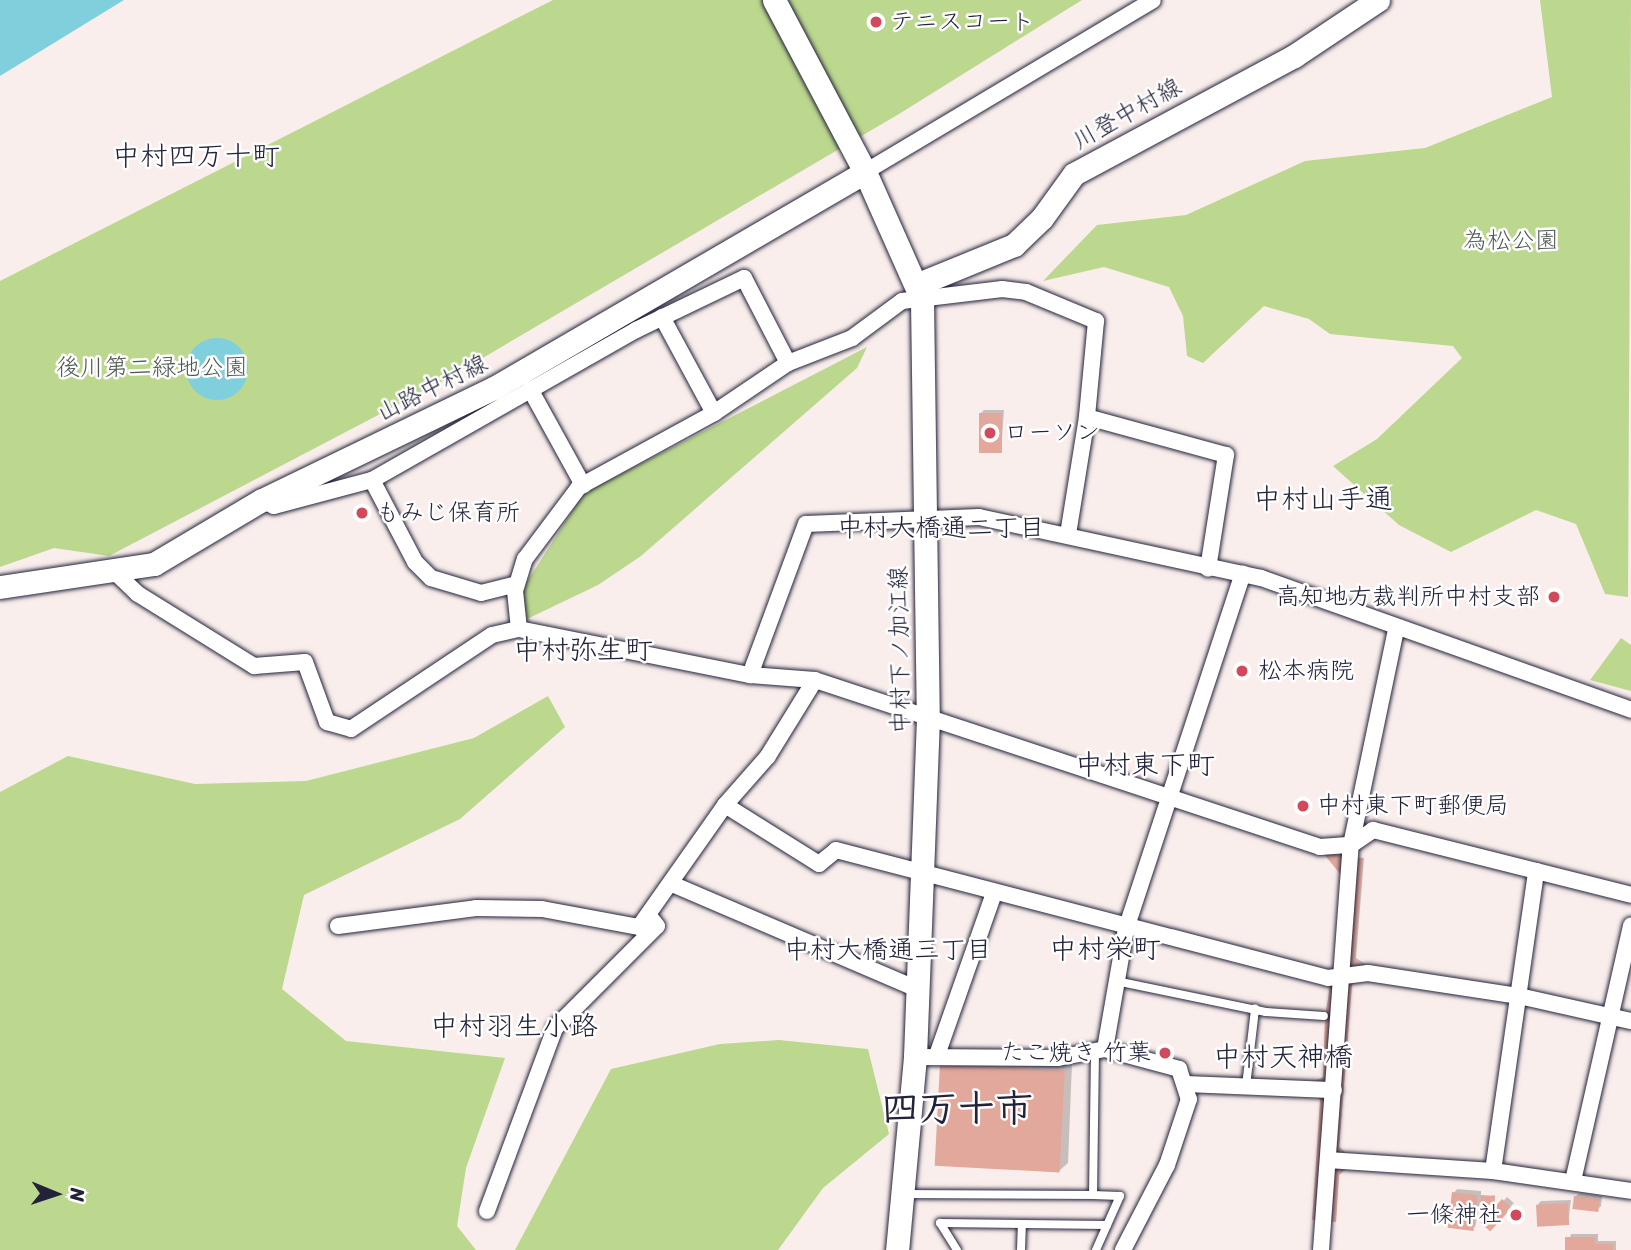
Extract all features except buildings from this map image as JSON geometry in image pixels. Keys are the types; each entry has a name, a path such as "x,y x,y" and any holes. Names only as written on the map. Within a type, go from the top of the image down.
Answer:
{"main road":[{"name":"中村下ノ加江線","path":"774,0 860,165 919,292 928,718 916,989 926,1056 902,1194 897,1250"},
{"name":"川登中村線","path":"919,292 1014,246 1042,218 1073,174 1294,56 1378,0"},
{"name":"山路中村線","path":"0,587 116,573 154,564 262,500 494,388 860,165"}],"street":[{"path":"860,165 1153,0"},
{"path":"262,500 274,506 345,483 372,480 530,388 662,317 744,278 788,363"},
{"path":"519,629 517,584 525,559 583,485 714,413 788,363 852,338 919,292 1002,289 1026,292 1089,316 1098,330 1068,534"},
{"path":"662,317 714,413"},
{"path":"530,388 583,485"},
{"path":"1087,417 1226,455 1208,569"},
{"path":"372,480 415,562 431,578 481,593 517,584"},
{"path":"750,675 806,524 979,517 1068,534 1208,569 1243,574 1631,710"},
{"path":"116,573 138,594 254,666 305,662 327,722 351,729 492,635 519,629 750,675 815,680 1320,847 1351,845 1373,830 1631,895"},
{"path":"1100,1050 1126,929 1243,574"},
{"path":"1321,1250 1334,1090 1331,1017 1342,976 1351,845 1395,629"},
{"path":"338,926 476,908 542,909 639,926 672,884 725,805 768,756 815,680"},
{"path":"725,805 819,864 836,850 1126,929 1328,978 1368,973 1519,996 1631,1021"},
{"path":"1493,1171 1536,871"},
{"path":"672,884 916,989"},
{"path":"994,893 926,1056 1058,1058 1100,1050 1173,1066 1188,1084 1189,1099 1167,1166 1123,1250"},
{"path":"487,1211 555,1028 657,926 649,916"},
{"path":"1573,1181 1608,1016 1631,925"},
{"path":"1188,1084 1334,1090"},
{"path":"1328,1160 1493,1171 1631,1191"}],"lane":[{"path":"1116,981 1255,1009 1331,1017"},
{"path":"1246,1086 1255,1009"},
{"path":"1093,1195 1100,1050"},
{"path":"902,1194 1120,1196 1096,1250"},
{"path":"957,1250 940,1223 1107,1225"},
{"path":"1021,1250 1022,1224"}],"green space":[{"name":"後川第二緑地公園","path":"553,0 1082,0 899,114 445,380 109,556 54,548 0,567 0,281"},
{"name":"為松公園","path":"1540,0 1631,0 1628,597 1605,594 1576,524 1536,510 1451,552 1399,525 1333,466 1377,439 1462,358 1453,346 1330,334 1309,319 1264,306 1203,363 1187,356 1183,316 1169,287 1104,267 1043,281 1097,225 1186,215 1305,161 1425,148 1552,97"},
{"path":"867,347 857,368 641,556 598,585 527,619 521,591 584,493"},
{"path":"1621,638 1631,645 1631,691 1590,680"},
{"path":"548,696 565,727 460,819 304,895 282,989 346,1041 505,1058 466,1168 457,1226 476,1250 0,1250 0,792 68,756 195,784 306,781 474,738"},
{"path":"779,1040 868,1049 889,1134 823,1188 778,1250 515,1250 611,1069 720,1044"}],"water":[{"path":"0,0 124,0 0,76"},
{"path":"211,338 223,338 239,347 246,357 246,381 239,391 223,400 211,400 200,395 191,386 186,375 186,363 191,352 200,343"}],"place":[{"name":"テニスコート","path":"876,22"},
{"name":"ローソン","path":"990,433"},
{"name":"もみじ保育所","path":"362,513"},
{"name":"高知地方裁判所中村支部","path":"1554,597"},
{"name":"松本病院","path":"1242,671"},
{"name":"中村東下町郵便局","path":"1303,806"},
{"name":"たこ焼き 竹葉","path":"1165,1053"},
{"name":"一條神社","path":"1516,1215"}],"district":[{"name":"中村四万十町","path":"196,156"},
{"name":"中村山手通","path":"1323,499"},
{"name":"中村大橋通二丁目","path":"941,528"},
{"name":"中村弥生町","path":"583,650"},
{"name":"中村東下町","path":"1145,765"},
{"name":"中村栄町","path":"1105,949"},
{"name":"中村大橋通三丁目","path":"888,950"},
{"name":"中村羽生小路","path":"514,1026"},
{"name":"中村天神橋","path":"1283,1057"},
{"name":"四万十市","path":"957,1109"}]}
